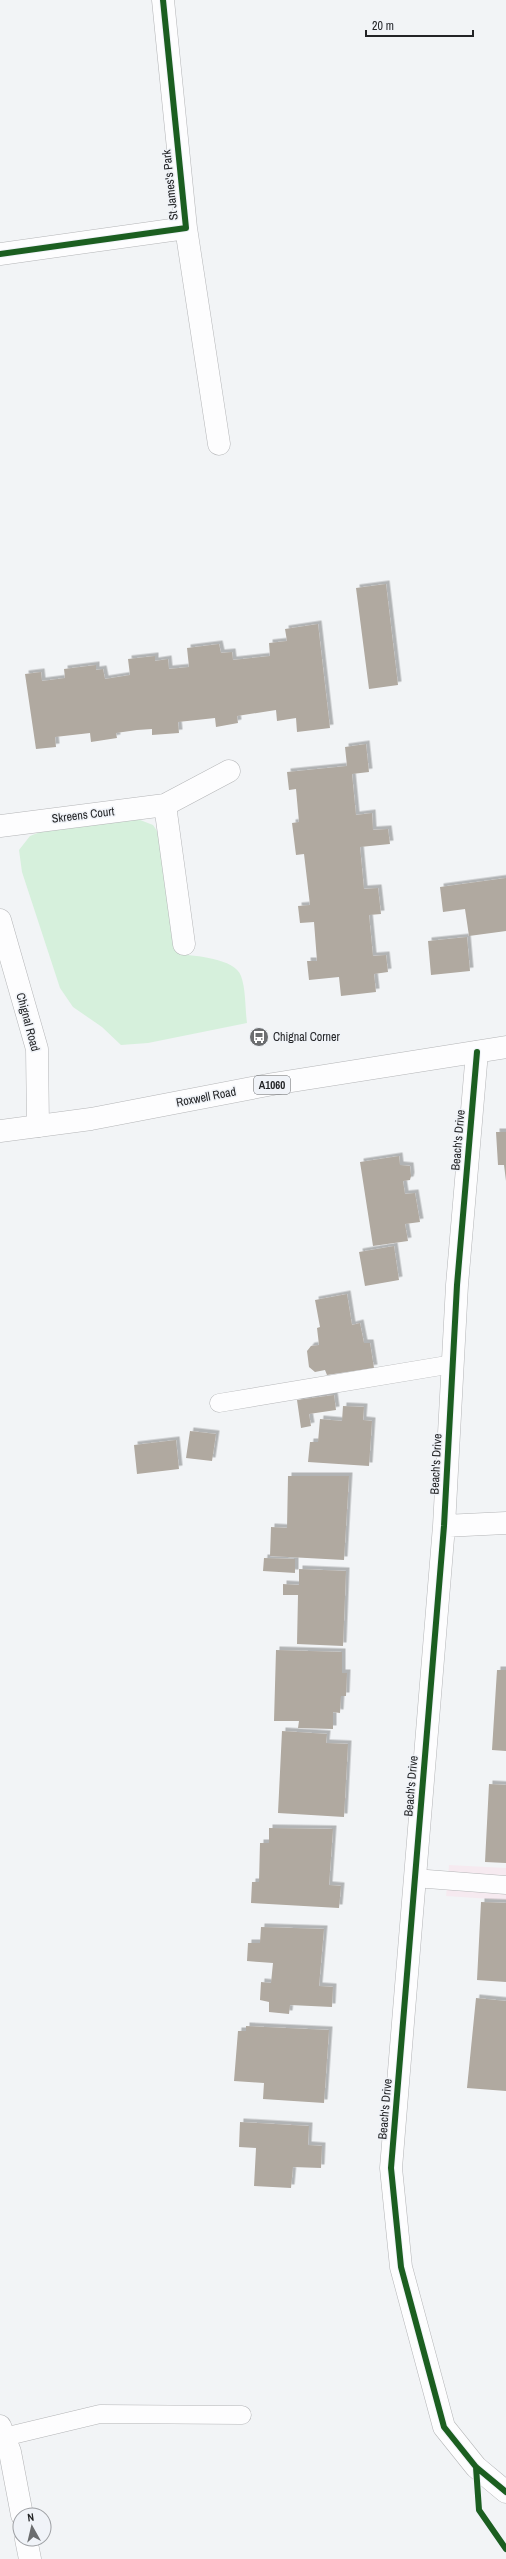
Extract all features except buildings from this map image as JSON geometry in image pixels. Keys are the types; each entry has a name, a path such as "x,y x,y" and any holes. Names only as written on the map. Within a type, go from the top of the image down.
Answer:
{"street":[{"name":"St James's Park","path":"163,0 186,228 219,444"},
{"name":"St James's Park","path":"0,254 186,228"},
{"name":"Skreens Court","path":"0,826 165,805 229,771"},
{"path":"165,805 184,944"},
{"name":"Chignal Road","path":"0,920 37,1049 38,1126"},
{"name":"Roxwell Road","path":"0,1131 91,1119 273,1084 506,1047"},
{"name":"Beach's Drive","path":"477,1052 457,1285 444,1526 391,2168 401,2267 444,2427 476,2467 506,2492"},
{"path":"444,1526 506,1523"},
{"path":"2,2432 10,2452 20,2507"},
{"path":"28,2547 30,2559"}],"lane":[{"path":"219,1403 453,1364"},
{"path":"414,1878 506,1885"},
{"path":"2,2432 100,2414 242,2414"}],"shaded area":[{"path":"449,1865 506,1868 506,1900 446,1896"}],"green space":[{"path":"135,818 153,825 161,837 179,954 213,959 231,965 237,970 241,976 244,987 247,1023 148,1043 121,1045 102,1027 73,1007 60,988 22,872 19,850 30,836 45,830"}],"cycle path":[{"path":"0,254 186,228 163,0"},
{"path":"477,1052 457,1285 444,1526 391,2168 401,2267 444,2427 476,2467 506,2492"},
{"path":"476,2467 479,2510 506,2549"}],"place":[{"name":"Chignal Corner","path":"259,1037"}]}
